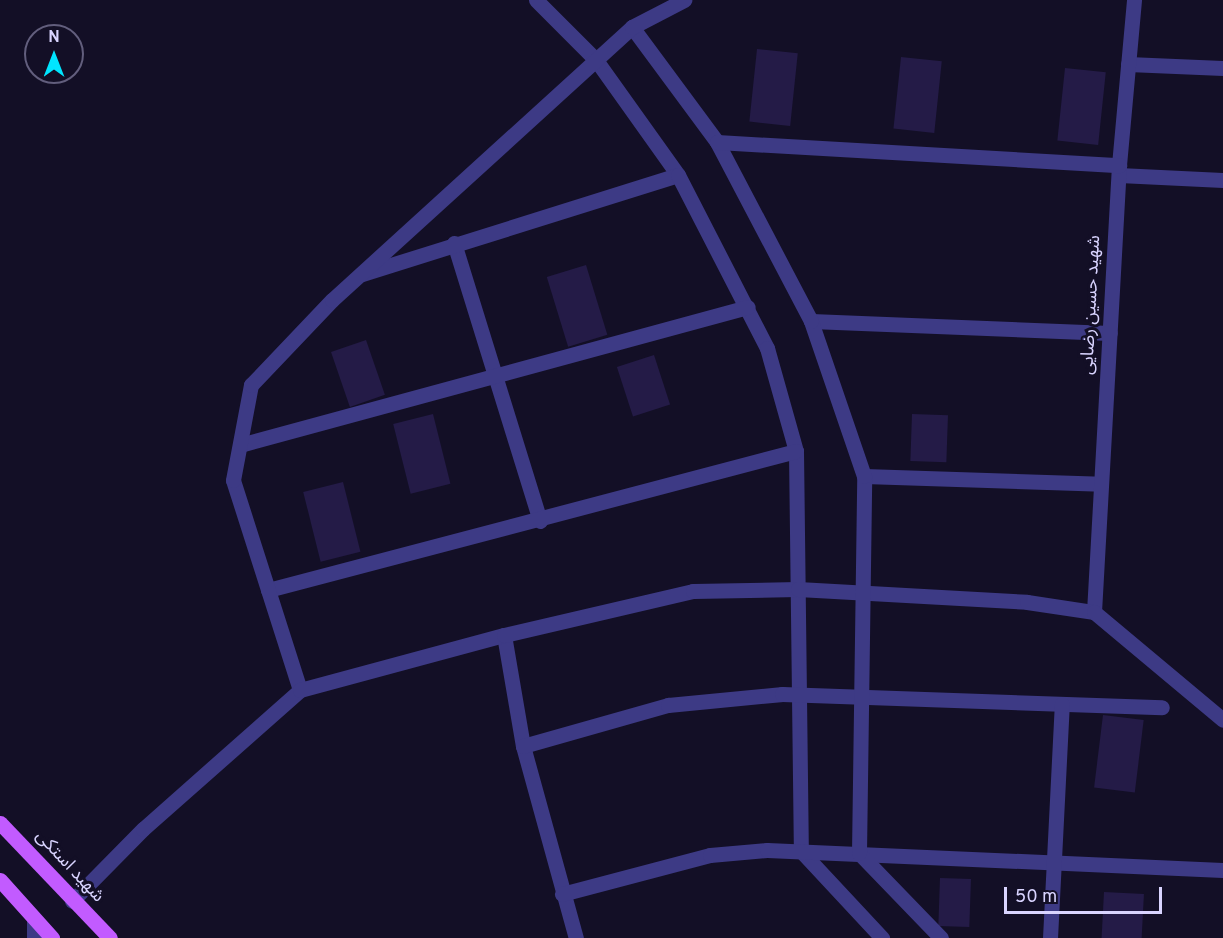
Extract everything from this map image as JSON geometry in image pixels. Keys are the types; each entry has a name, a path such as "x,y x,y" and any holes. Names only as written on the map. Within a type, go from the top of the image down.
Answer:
{"main road":[{"name":"شهید استکی","path":"0,823 72,901 110,938"},
{"path":"0,880 52,938"}],"street":[{"path":"536,0 596,60 678,175 748,307 767,348 796,451 801,851 882,938"},
{"path":"300,690 233,480 251,385 362,274 632,27 684,0"},
{"name":"شهید حسین رضایی","path":"1094,612 1119,170 1134,0"},
{"path":"632,27 717,142 811,321 864,476 859,854 941,938"},
{"path":"1128,64 1223,68"},
{"path":"717,142 1119,170 1223,180"},
{"path":"362,274 454,243 678,175"},
{"path":"454,243 540,521"},
{"path":"240,445 494,378 748,307"},
{"path":"811,321 1110,333"},
{"path":"268,590 540,521 796,451"},
{"path":"864,476 1101,484"},
{"path":"72,901 143,830 300,690 504,635 693,591 798,589 1027,602 1094,612 1223,720"},
{"path":"504,635 522,746 576,938"},
{"path":"522,746 668,705 798,694 1162,707"},
{"path":"1050,938 1062,704"},
{"path":"562,894 710,855 801,851 1223,870"},
{"path":"34,920 34,938"}],"building":[{"path":"757,49 798,53 790,126 749,122"},
{"path":"901,57 942,61 934,133 893,129"},
{"path":"1065,68 1106,72 1098,145 1057,141"},
{"path":"586,265 607,335 568,347 547,277"},
{"path":"366,340 385,395 350,407 331,352"},
{"path":"654,355 670,404 633,417 617,367"},
{"path":"433,414 450,484 411,494 393,424"},
{"path":"912,414 948,415 946,462 910,461"},
{"path":"343,482 360,552 321,562 303,492"},
{"path":"1103,715 1144,720 1135,792 1094,787"},
{"path":"940,878 971,879 969,927 938,926"},
{"path":"1104,892 1144,894 1142,938 1102,938"}]}
